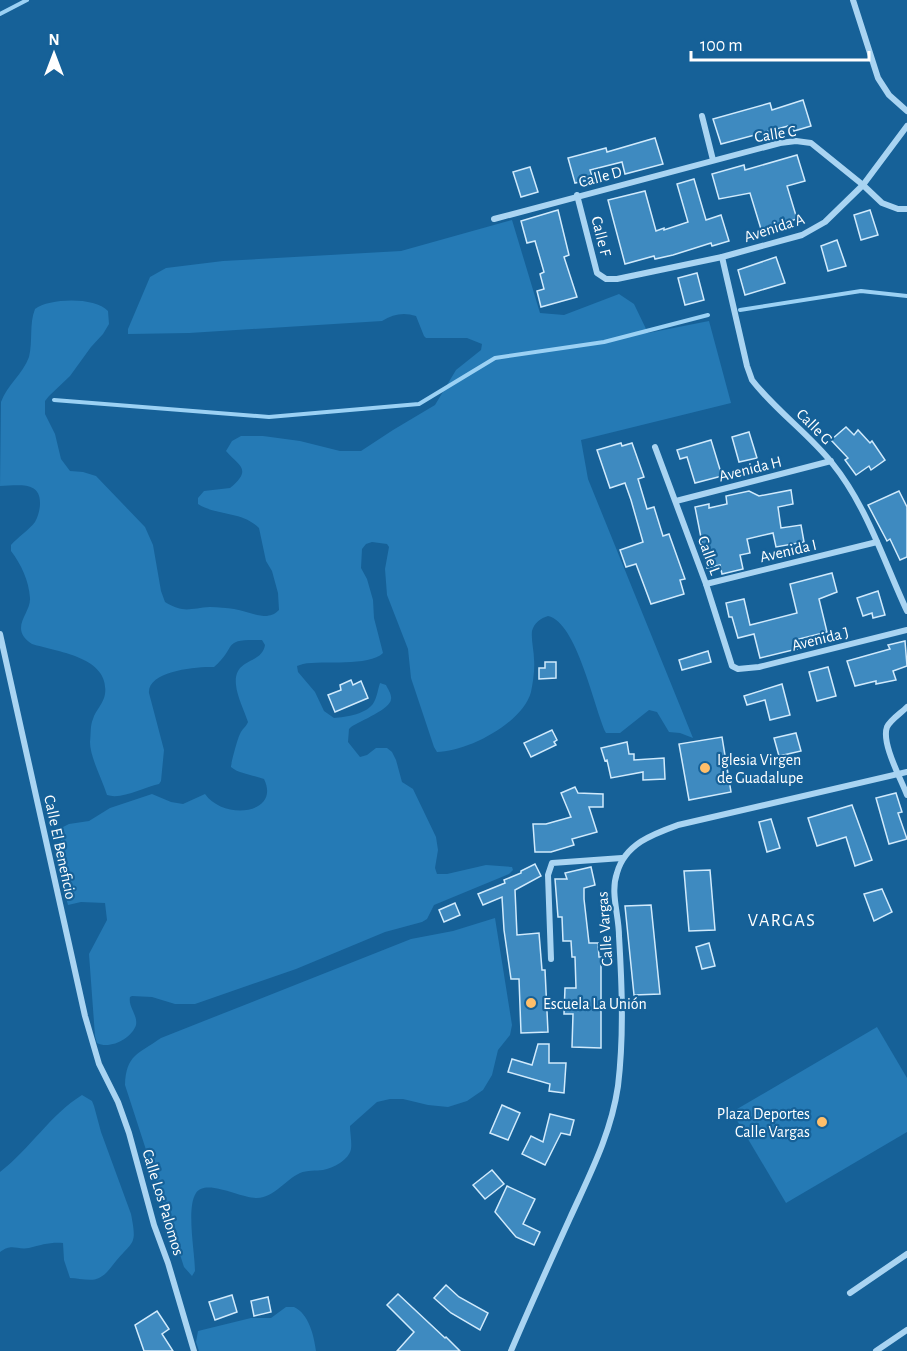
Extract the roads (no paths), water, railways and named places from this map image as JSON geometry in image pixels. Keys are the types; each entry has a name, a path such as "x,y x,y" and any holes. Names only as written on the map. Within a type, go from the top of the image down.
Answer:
{"street":[{"path":"853,0 878,78 889,96 907,111"},
{"path":"702,116 713,160"},
{"name":"Avenida A","path":"606,279 617,279 722,257 802,235 825,222 863,185 907,126"},
{"name":"Calle C","path":"713,160 780,143 796,141 811,143 882,203 898,209 907,209"},
{"name":"Calle D","path":"494,219 713,160"},
{"name":"Calle F","path":"578,195 597,273 606,279"},
{"name":"Calle G","path":"722,257 752,380 831,461 851,491 907,611"},
{"name":"Calle L","path":"655,447 706,584 728,659 732,666 738,669"},
{"name":"Avenida H","path":"676,501 831,461"},
{"name":"Avenida I","path":"706,584 877,543"},
{"name":"Avenida J","path":"738,669 759,667 907,630"},
{"name":"Calle El Beneficio","path":"0,634 77,985 99,1064"},
{"path":"907,707 887,728 888,747 907,795"},
{"path":"551,959 548,875 552,863 622,858 641,841 656,832 678,825 907,772"},
{"name":"Calle Vargas","path":"511,1351 595,1166 612,1115 620,1067 622,1008 619,932 614,892 616,874 622,858"},
{"name":"Calle Los Palomos","path":"99,1064 118,1102 129,1132 154,1225 168,1263 194,1351"},
{"path":"850,1293 907,1254"},
{"path":"876,1351 907,1330"}],"waterway":[{"path":"0,14 27,0"},
{"path":"740,310 861,291 907,296"},
{"path":"54,400 269,417 419,404 495,358 604,342 708,315"}],"place":[{"name":"Iglesia Virgen de Guadalupe","path":"705,768"},
{"name":"Escuela La Unión","path":"531,1003"},
{"name":"Plaza Deportes Calle Vargas","path":"822,1122"}],"district":[{"name":"VARGAS","path":"782,920"}]}
